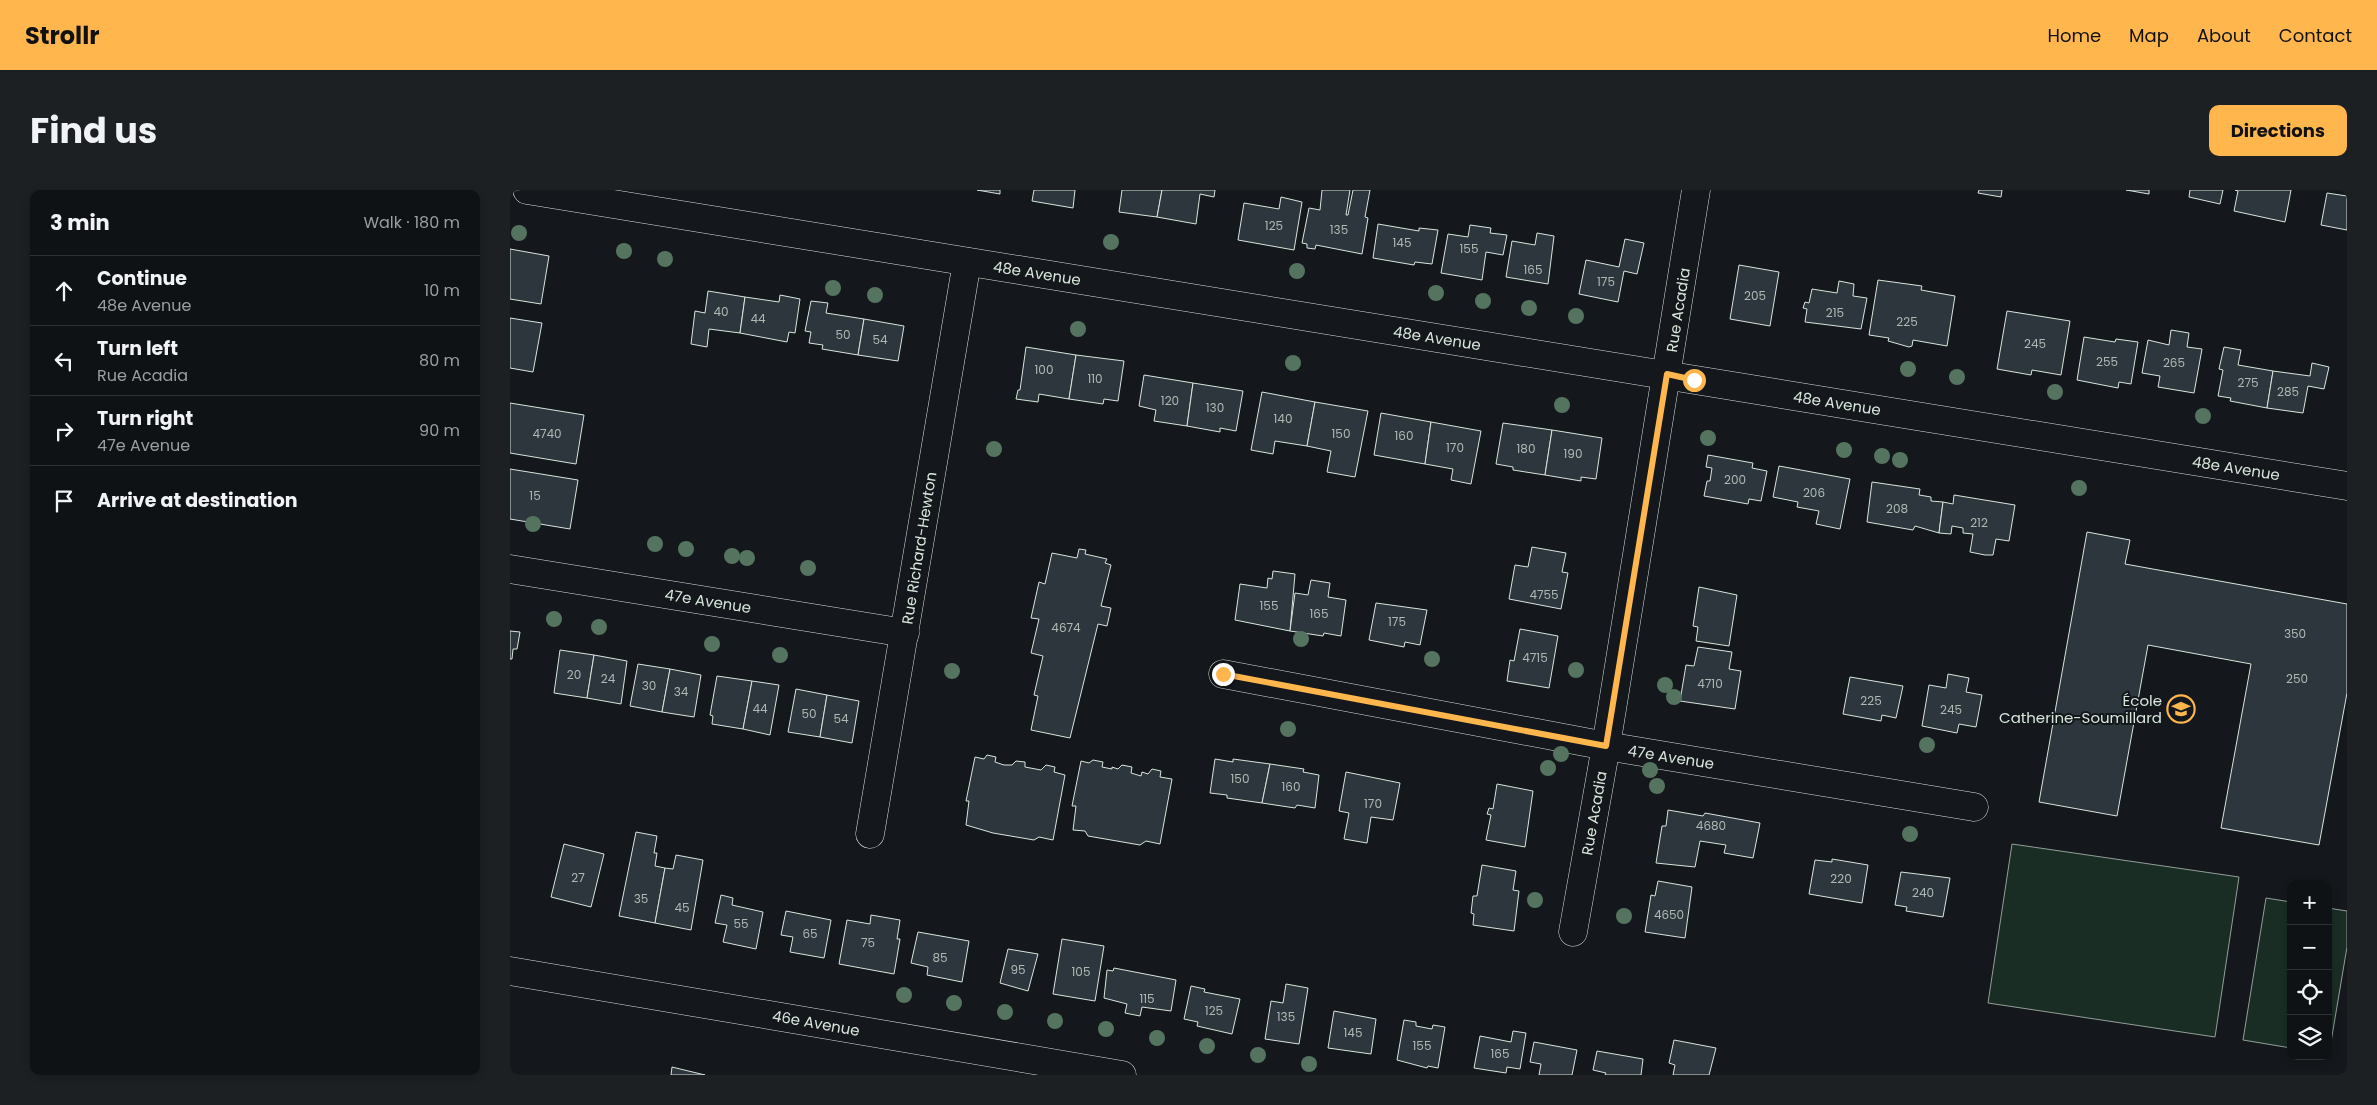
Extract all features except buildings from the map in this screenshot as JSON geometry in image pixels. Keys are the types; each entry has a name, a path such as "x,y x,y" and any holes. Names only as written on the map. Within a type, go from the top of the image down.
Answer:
{"street":[{"name":"48e Avenue","path":"527,190 2347,486"},
{"name":"Rue Acadia","path":"1573,932 1606,746 1696,190"},
{"name":"Rue Richard-Hewton","path":"870,834 968,262"},
{"name":"47e Avenue","path":"510,569 905,633"},
{"name":"47e Avenue","path":"1223,674 1606,746 1974,807"},
{"name":"46e Avenue","path":"510,971 1122,1075"}],"green space":[{"path":"2012,844 2239,877 2215,1037 1988,1003"},
{"path":"2266,898 2287,901 2287,1047 2243,1040"},
{"path":"2332,909 2347,911 2347,947 2332,1036"}],"place":[{"name":"École Catherine-Soumillard","path":"2181,709"}],"route":[{"path":"1223,674 1606,746 1667,374 1694,380"}]}
